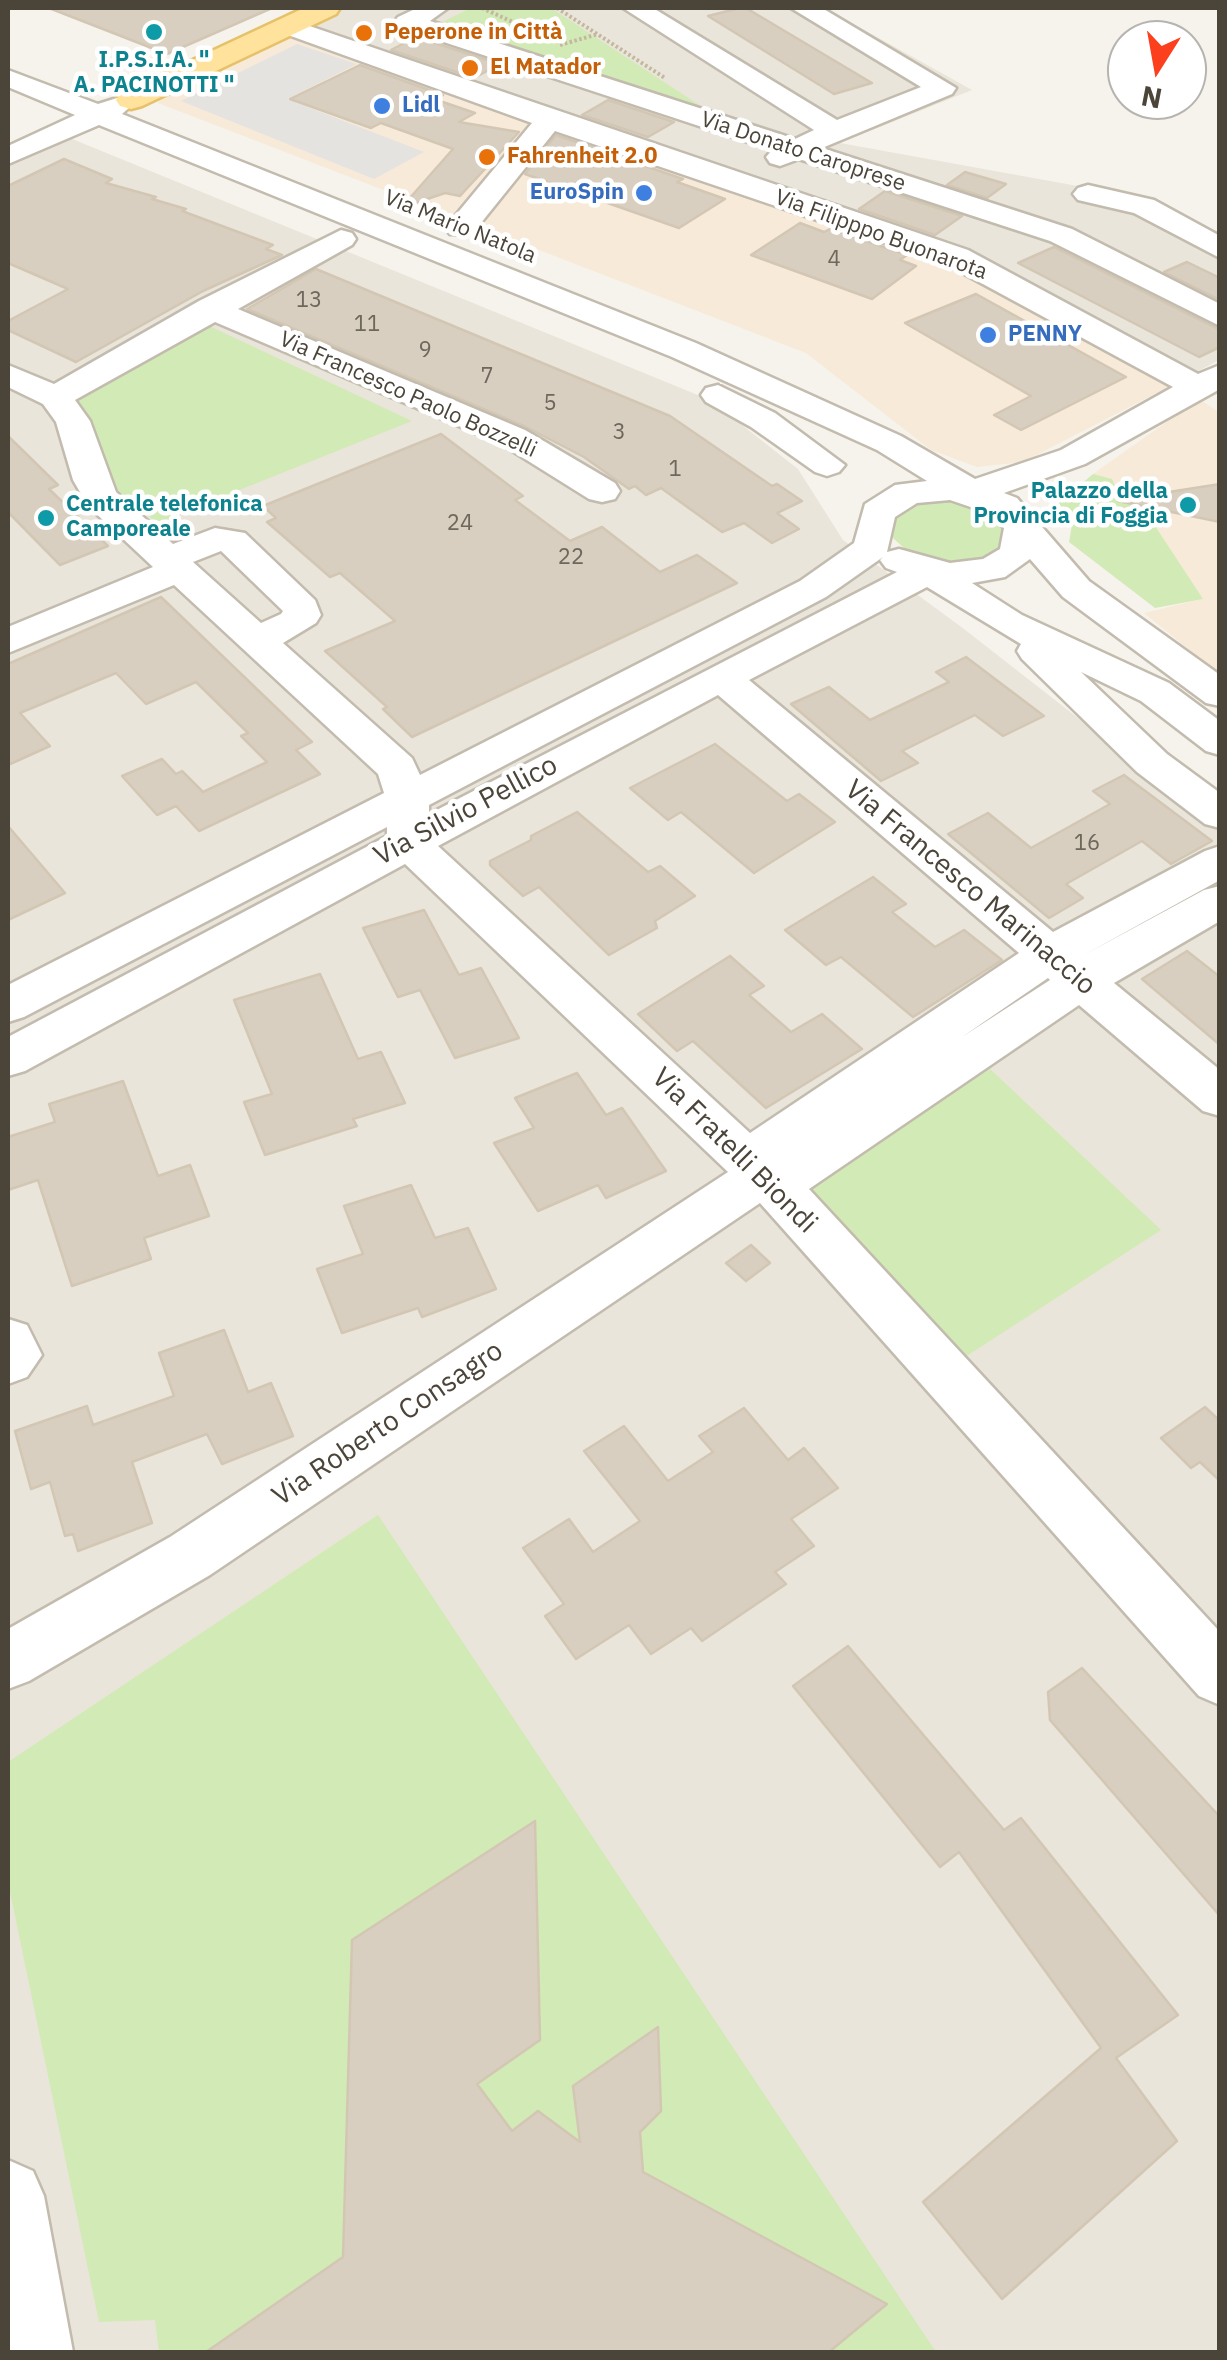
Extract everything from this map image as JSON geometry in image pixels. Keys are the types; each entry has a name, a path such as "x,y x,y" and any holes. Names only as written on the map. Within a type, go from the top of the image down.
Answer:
{"main road":[{"path":"130,100 326,8"}],"street":[{"name":"Via Donato Caroprese","path":"436,8 407,22 1061,236 1220,317"},
{"path":"636,8 835,130"},
{"path":"739,184 794,149 942,88 804,8"},
{"name":"Via Filipppo Buonarota","path":"286,26 977,265 1113,342 1199,385 1220,419"},
{"path":"8,52 232,138"},
{"name":"Via Mario Natola","path":"8,78 753,380 890,443 972,492"},
{"path":"8,156 130,100"},
{"name":"Via Mario Natola","path":"8,105 736,403 827,465"},
{"path":"461,228 549,120"},
{"name":"Via Mario Natola","path":"338,178 726,335"},
{"path":"1088,194 1144,206 1220,249"},
{"path":"8,375 55,397 341,239"},
{"name":"Via Francesco Paolo Bozzelli","path":"210,308 513,437 602,490"},
{"name":"Via Mario Natola","path":"815,378 890,443"},
{"name":"Via Mario Natola","path":"753,380 827,465 874,532"},
{"path":"972,492 1073,457 1199,385"},
{"name":"Via Fratelli Biondi","path":"55,397 73,420 91,480 101,498 397,768 408,822 761,1173 1220,1676"},
{"path":"928,571 972,573 1004,564 1022,544 1022,526 1048,482 1073,457"},
{"path":"1155,692 1076,589 1004,506 972,492 936,488 896,498 878,512 874,532 894,557 928,571 1008,623 1155,692 1220,742"},
{"name":"Via Silvio Pellico","path":"8,1058 813,589 871,548 874,532"},
{"path":"8,641 215,539 232,541 302,608 296,622 257,640"},
{"path":"8,607 168,560"},
{"name":"Via Silvio Pellico","path":"8,1005 721,676 928,571"},
{"path":"1076,589 1220,694"},
{"path":"1008,623 1152,763 1220,814"},
{"name":"Via Francesco Marinaccio","path":"721,676 1220,1098"},
{"name":"Via Roberto Consagro","path":"8,1662 190,1556 1220,861"},
{"name":"Via Roberto Consagro","path":"1065,968 1220,902"},
{"path":"8,1342 15,1356 8,1361"},
{"path":"8,2196 36,2352"}],"path":[{"path":"482,8 578,51"},
{"path":"557,8 666,78"}],"shaded area":[{"path":"299,8 825,8 972,90 840,143 1155,200 1219,237 1219,360 1176,383 285,33 290,12"},
{"path":"285,33 959,264 1176,383 1023,462 977,467 931,450 806,353 158,103 162,93"},
{"path":"297,44 357,64 287,99 424,152 374,179 181,101"},
{"path":"65,136 710,400 798,469 843,540 1219,828 1219,2352 8,2352 8,163"},
{"path":"1199,399 1219,412 1219,674 1144,613 1202,599 1142,506 1119,495 1093,474"}],"green space":[{"path":"471,8 551,8 716,116 436,25"},
{"path":"205,324 412,421 157,523 107,482 71,398"},
{"path":"1093,474 1112,479 1119,495 1142,506 1203,599 1155,608 1069,542 1072,525 1058,504"},
{"path":"931,494 1003,512 1010,546 982,562 961,564 940,563 905,549 893,538 891,516"},
{"path":"990,1069 1161,1230 959,1361 794,1191"},
{"path":"378,1515 936,2352 159,2352 155,2320 99,2322 8,1882 8,1762"}],"building":[{"name":"I.P.S.I.A. \" A. PACINOTTI \"","path":"49,8 272,8 167,54"},
{"path":"740,8 872,83 834,94 708,16"},
{"path":"416,37 500,64 474,78 391,50"},
{"path":"360,65 443,95 434,99 475,113 459,122 519,132 460,196 445,193 401,208 453,149 381,123 371,128 290,99"},
{"path":"608,100 674,122 648,137 582,115"},
{"name":"EuroSpin","path":"556,135 683,179 677,182 725,199 679,228 525,174"},
{"path":"64,159 112,179 106,183 156,197 152,199 273,245 266,249 282,255 203,291 76,362 8,330 8,321 68,289 8,263 8,186"},
{"path":"965,172 1006,184 987,198 947,185"},
{"path":"885,191 962,216 935,235 859,209"},
{"path":"800,223 907,255 900,260 916,266 872,299 751,255"},
{"path":"1054,247 1220,330 1220,347 1199,357 1018,263"},
{"path":"1187,262 1220,278 1220,300 1164,272"},
{"path":"316,269 670,416 772,486 777,484 802,501 777,513 799,529 772,543 744,523 722,532 661,488 646,495 635,486 629,489 584,457 526,427 247,309"},
{"path":"976,294 1126,377 1021,430 994,415 1031,396 905,323"},
{"path":"441,434 523,496 515,500 570,541 602,527 660,572 697,555 737,583 412,737 383,709 387,707 325,651 395,621 340,573 330,577 267,522 276,518 263,506"},
{"name":"Centrale telefonica Camporeale","path":"8,436 58,485 49,489 108,546 60,565 8,512"},
{"name":"Palazzo della Provincia di Foggia","path":"1220,484 1220,522 1118,501 1118,500"},
{"path":"161,597 312,742 296,750 320,774 199,831 176,806 157,815 122,776 162,759 176,774 182,771 203,792 267,762 241,736 248,733 196,682 146,704 116,673 20,713 50,746 8,765 8,664"},
{"path":"966,657 1044,716 1003,736 975,715 902,751 918,763 881,781 791,704 829,687 870,720 949,682 936,672"},
{"path":"715,744 787,801 799,794 835,822 754,873 681,812 668,820 630,788"},
{"path":"1124,775 1212,841 1171,864 1142,841 1066,884 1083,898 1049,918 948,834 988,813 1031,848 1110,804 1093,791"},
{"path":"577,812 648,872 660,866 695,896 655,921 657,928 609,955 539,887 523,896 490,865 490,861 531,840 531,836"},
{"path":"8,826 65,893 8,920"},
{"path":"873,877 906,904 892,912 935,947 964,930 1002,960 913,1017 841,957 826,965 785,930"},
{"path":"424,910 459,975 481,968 519,1038 455,1058 420,990 398,997 363,928"},
{"path":"1187,951 1220,977 1220,1045 1142,979"},
{"path":"730,956 764,986 749,995 791,1032 822,1014 862,1049 766,1108 693,1041 677,1051 638,1014"},
{"path":"320,974 358,1059 381,1052 405,1103 353,1119 357,1126 265,1155 244,1102 272,1094 234,1000"},
{"path":"577,1073 606,1115 622,1108 666,1171 606,1198 598,1185 538,1211 494,1143 534,1128 515,1098"},
{"path":"123,1081 158,1176 190,1165 209,1216 144,1238 151,1259 72,1286 38,1180 8,1190 8,1137 55,1122 49,1104"},
{"path":"411,1185 435,1238 468,1228 496,1289 422,1317 418,1308 342,1333 317,1269 363,1254 344,1206"},
{"path":"751,1245 770,1263 746,1281 726,1263"},
{"path":"224,1330 248,1392 271,1383 293,1436 222,1464 207,1434 132,1462 152,1523 78,1551 73,1534 65,1536 50,1482 31,1489 15,1431 87,1406 93,1425 174,1396 159,1353"},
{"path":"1205,1407 1220,1421 1220,1481 1200,1462 1191,1468 1161,1438"},
{"path":"744,1408 788,1460 804,1448 838,1488 791,1519 814,1546 775,1572 786,1584 702,1641 691,1628 651,1654 629,1625 576,1659 545,1616 564,1604 523,1548 569,1519 593,1552 640,1521 584,1451 624,1426 668,1481 713,1452 699,1436"},
{"path":"848,1646 1004,1830 1021,1818 1178,2015 1116,2058 1177,2141 1002,2299 923,2202 1101,2048 959,1852 940,1867 793,1686"},
{"path":"1082,1668 1220,1817 1220,1916 1050,1720 1048,1692"},
{"path":"535,1821 540,2040 477,2084 512,2131 538,2111 580,2142 573,2086 658,2027 661,2111 640,2132 643,2172 887,2304 829,2352 206,2352 343,2257 352,1940"}],"place":[{"name":"I.P.S.I.A. \" A. PACINOTTI \"","path":"154,32"},
{"name":"Peperone in Città","path":"364,33"},
{"name":"El Matador","path":"470,68"},
{"name":"Lidl","path":"382,106"},
{"name":"Fahrenheit 2.0","path":"487,157"},
{"name":"EuroSpin","path":"644,193"},
{"name":"PENNY","path":"988,335"},
{"name":"Palazzo della Provincia di Foggia","path":"1188,505"},
{"name":"Centrale telefonica Camporeale","path":"46,518"}]}
